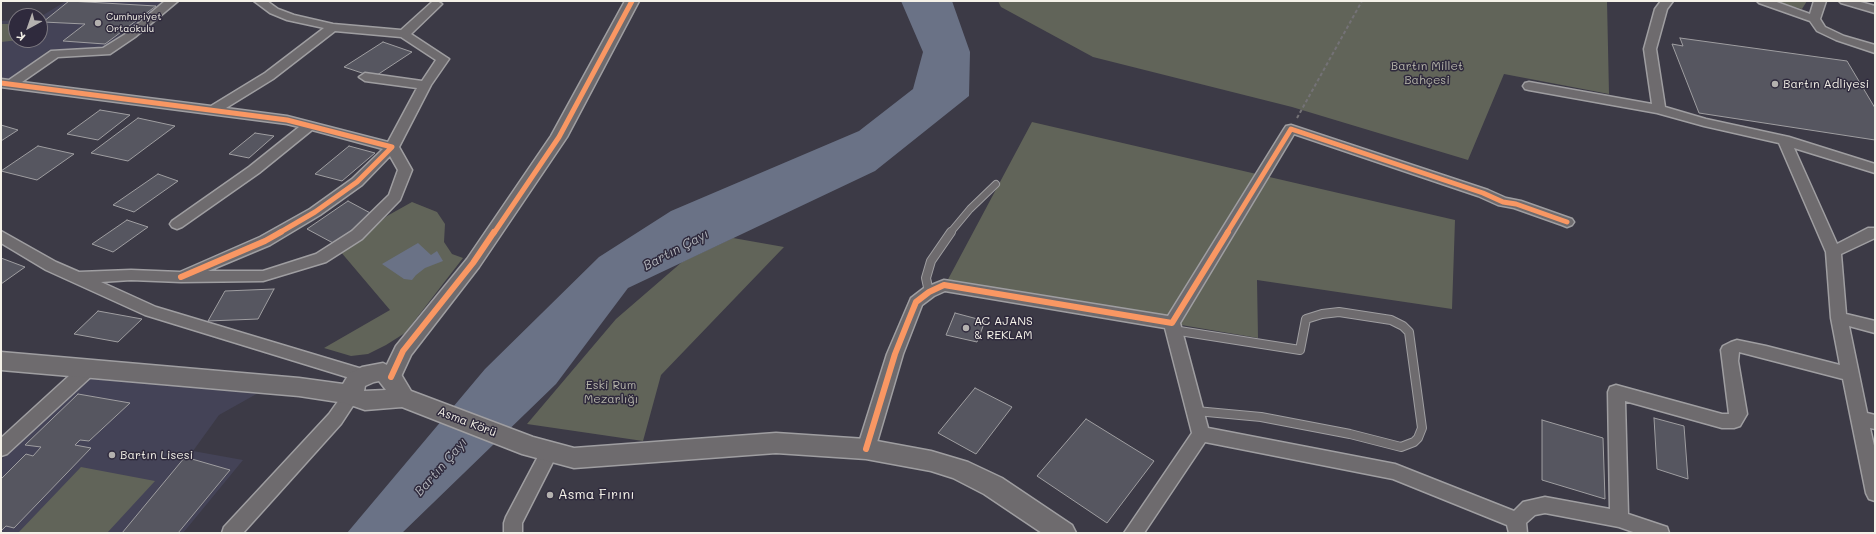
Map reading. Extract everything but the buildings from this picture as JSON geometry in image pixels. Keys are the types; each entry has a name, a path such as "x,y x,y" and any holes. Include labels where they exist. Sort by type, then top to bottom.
{"main road":[{"name":"Asma Körü","path":"1,361 299,387 374,387 540,449 574,458 776,442 866,449 931,461 959,469 993,486 1063,533"}],"street":[{"path":"6,84 55,54 106,51 131,35 172,1"},
{"path":"181,277 258,244 303,220 357,182 392,147 425,86 442,59 404,34 334,27 291,18 274,12 260,1"},
{"path":"232,533 335,419 374,387 473,263 559,137 632,1"},
{"path":"1659,109 1650,49 1661,9 1667,1"},
{"path":"1763,1 1814,19"},
{"path":"1820,1 1814,19 1817,26 1833,36 1875,49"},
{"path":"1845,1 1875,10"},
{"path":"404,34 436,4"},
{"path":"214,110 275,72 334,27"},
{"path":"365,77 425,86"},
{"path":"6,84 287,120 392,147 404,170 395,197 357,235 321,258 263,276 181,277 131,275 77,278"},
{"path":"1529,86 1659,109 1704,122 1784,140 1875,168"},
{"path":"176,224 254,170 309,126"},
{"path":"1133,533 1201,434 1173,326 1291,129 1483,193 1503,202 1516,204 1567,222"},
{"path":"1784,140 1833,252 1839,318 1850,374 1867,421 1875,493"},
{"path":"1833,252 1872,232 1875,233"},
{"path":"1,236 51,266 151,311 374,387"},
{"path":"866,449 895,354 916,302 929,292 944,285 1173,326"},
{"path":"1839,318 1875,327"},
{"path":"1619,518 1616,392 1722,421 1734,421 1738,414 1730,361 1730,350 1737,346 1850,374"},
{"path":"1,449 88,369"},
{"path":"1201,434 1395,472 1517,526 1530,508 1545,505 1573,508 1619,518 1660,533"},
{"path":"509,530 540,449"}],"lane":[{"path":"929,292 926,278 931,261 947,236 970,209 996,184"},
{"path":"1173,326 1300,350 1306,319 1322,314 1339,312 1391,320 1403,326 1409,332 1422,428 1418,438 1414,442 1402,447 1350,434 1261,417 1196,411"}],"path":[{"path":"1291,129 1362,1"}],"shaded area":[{"path":"66,1 166,1 103,48 49,50 11,79 1,78 1,21 8,21 8,48 48,48 48,12"},
{"name":"Bartın Lisesi","path":"89,375 260,392 219,415 193,451 243,460 183,533 1,533 1,460"}],"green space":[{"name":"Bartın Millet Bahçesi","path":"998,1 1607,1 1609,94 1504,74 1468,160 1292,107 1093,57 1001,7"},
{"path":"1772,1 1807,1 1802,9"},
{"path":"1,24 8,24 8,41 1,42"},
{"path":"1032,122 1455,220 1452,309 1257,280 1258,338 945,285"},
{"path":"412,202 437,212 445,224 444,242 452,254 463,258 405,333 368,354 351,356 324,348 390,310 340,251 358,240 387,216"},
{"name":"Eski Rum Mezarlığı","path":"733,238 784,247 661,375 643,441 527,424 616,319 682,262"},
{"path":"81,467 155,481 107,533 18,533"}],"water":[{"name":"Bartın Çayı","path":"901,1 952,1 970,52 969,96 875,171 628,288 556,384 402,533 347,533 485,369 599,257 671,211 859,131 913,89 923,52"},
{"path":"418,243 431,255 437,251 443,261 425,268 412,280 404,279 382,264"}],"cycle path":[{"path":"391,377 403,351 473,263 559,137 632,1"},
{"path":"1,83 287,120 392,147 357,182 315,212 265,241 181,277"},
{"path":"866,449 895,354 907,324 916,302 929,292 944,285 1172,323 1291,129 1483,193 1503,202 1516,204 1567,222"}],"place":[{"name":"Cumhuriyet Ortaokulu","path":"98,23"},
{"name":"Bartın Adliyesi","path":"1775,84"},
{"name":"AC AJANS & REKLAM","path":"966,328"},
{"name":"Bartın Lisesi","path":"112,455"},
{"name":"Asma Fırını","path":"550,495"}]}
